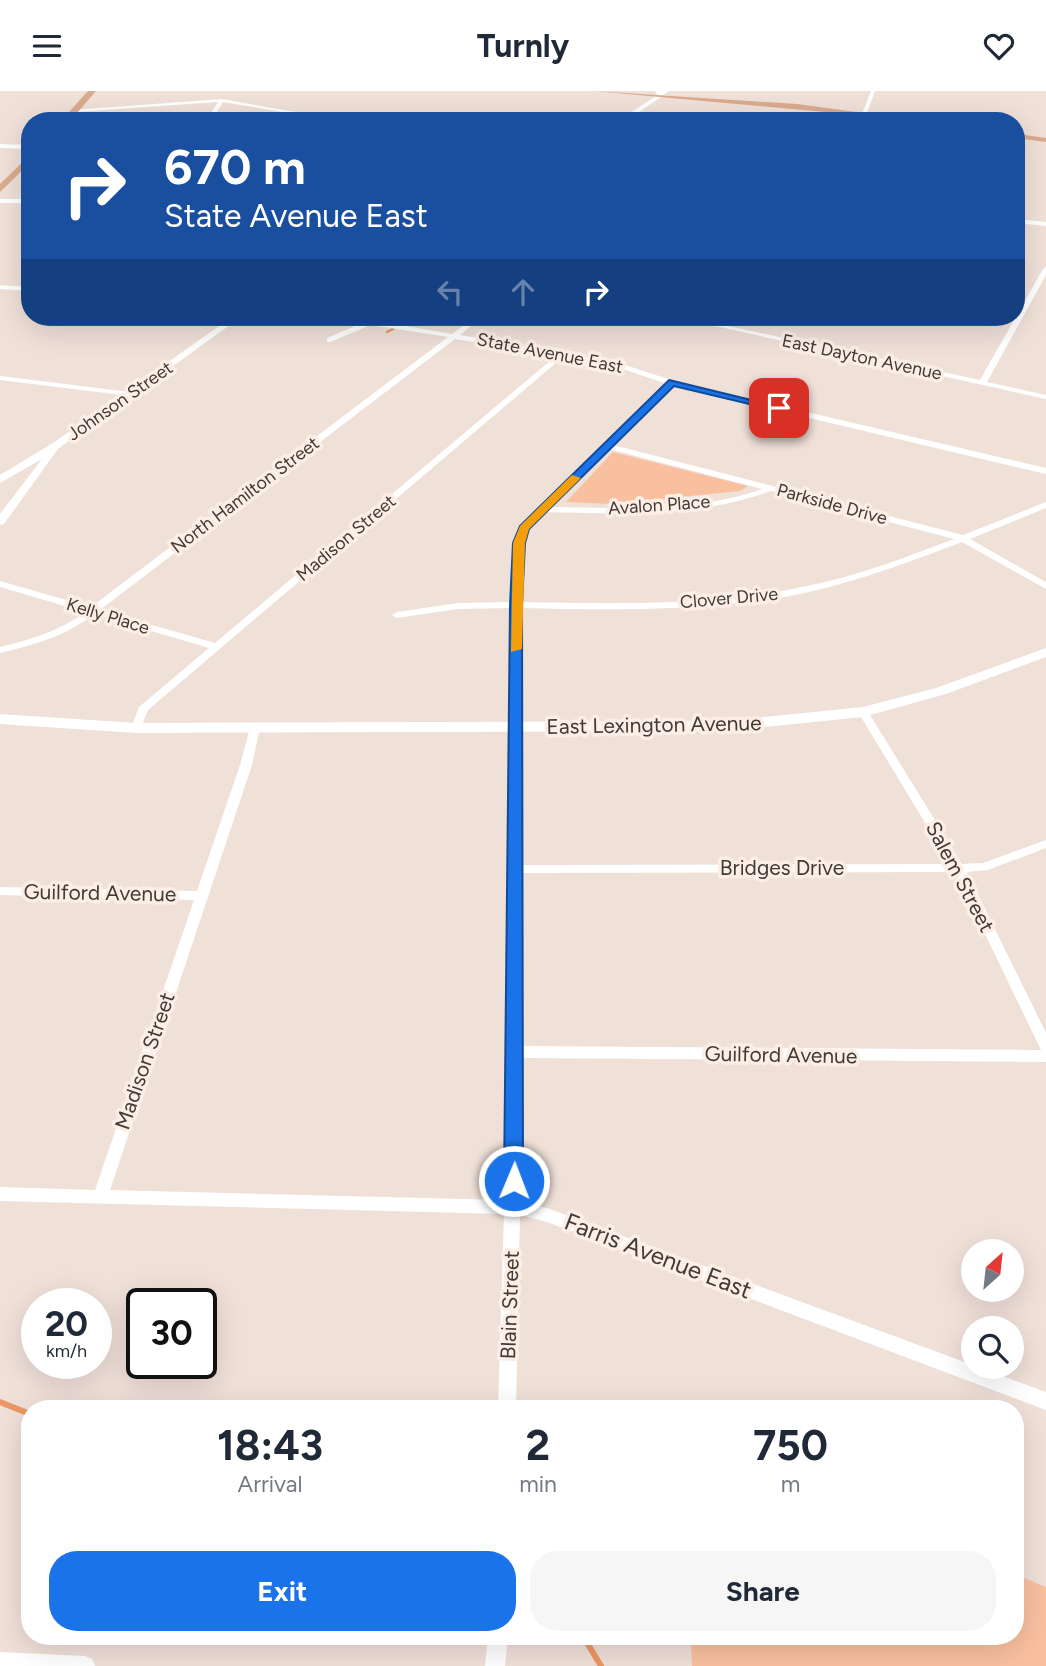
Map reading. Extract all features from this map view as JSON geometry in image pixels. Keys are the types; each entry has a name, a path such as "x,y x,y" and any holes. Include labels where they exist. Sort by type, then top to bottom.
{"main road":[{"path":"598,91 661,93 854,112"},
{"path":"75,110 91,92"},
{"path":"1025,137 1046,140"},
{"path":"0,188 21,167"},
{"name":"East Lexington Avenue","path":"0,719 136,727 726,726 863,712 941,691 1046,652"}],"street":[{"path":"50,91 91,92"},
{"path":"864,112 873,91"},
{"path":"634,112 661,93"},
{"path":"75,110 222,100 292,112"},
{"path":"214,112 222,100"},
{"path":"0,146 21,146"},
{"path":"0,201 21,201"},
{"path":"1025,222 1046,224"},
{"path":"1025,312 1044,280 1046,269"},
{"path":"0,287 21,288"},
{"name":"Johnson Street","path":"5,477 57,446 224,326"},
{"path":"330,340 364,326"},
{"name":"State Avenue East","path":"390,326 616,364 672,383 1046,471"},
{"name":"North Hamilton Street","path":"0,650 38,641 68,627 92,611 467,326"},
{"name":"East Dayton Avenue","path":"717,326 1046,397"},
{"path":"982,384 1017,326"},
{"name":"Madison Street","path":"136,727 143,709 563,354"},
{"path":"0,377 130,394"},
{"name":"Blain Street","path":"508,1400 516,1052 514,869 519,543 524,528 672,383"},
{"path":"0,522 57,446"},
{"name":"Parkside Drive","path":"608,446 962,538 1046,586"},
{"path":"5,477 22,478 22,491"},
{"name":"Avalon Place","path":"543,509 675,506 757,496 772,488"},
{"name":"Clover Drive","path":"397,615 430,606 729,601 784,594 873,571 1046,505"},
{"name":"Kelly Place","path":"0,584 217,647"},
{"name":"Salem Street","path":"863,712 959,868 1046,1047"},
{"name":"Madison Street","path":"100,1196 246,765 255,728"},
{"name":"Bridges Drive","path":"514,869 984,867 1046,844"},
{"name":"Guilford Avenue","path":"0,891 200,896"},
{"name":"Guilford Avenue","path":"516,1052 1046,1056"},
{"name":"Farris Avenue East","path":"0,1193 513,1207 547,1215 1046,1401"},
{"path":"495,1666 497,1645"},
{"path":"0,1662 85,1666"}],"shaded area":[{"path":"613,452 748,486 740,491 610,504 566,502"},
{"path":"1024,1578 1046,1587 1046,1666 692,1666 691,1645 1024,1645"}],"waterway":[{"path":"387,332 393,329"},
{"path":"0,1402 21,1410"},
{"path":"588,1645 601,1666"}],"slow traffic":[{"path":"516,649 519,543 524,528 576,478"}],"route":[{"path":"514,1181 516,605 519,543 524,528 672,383 779,408"}]}
